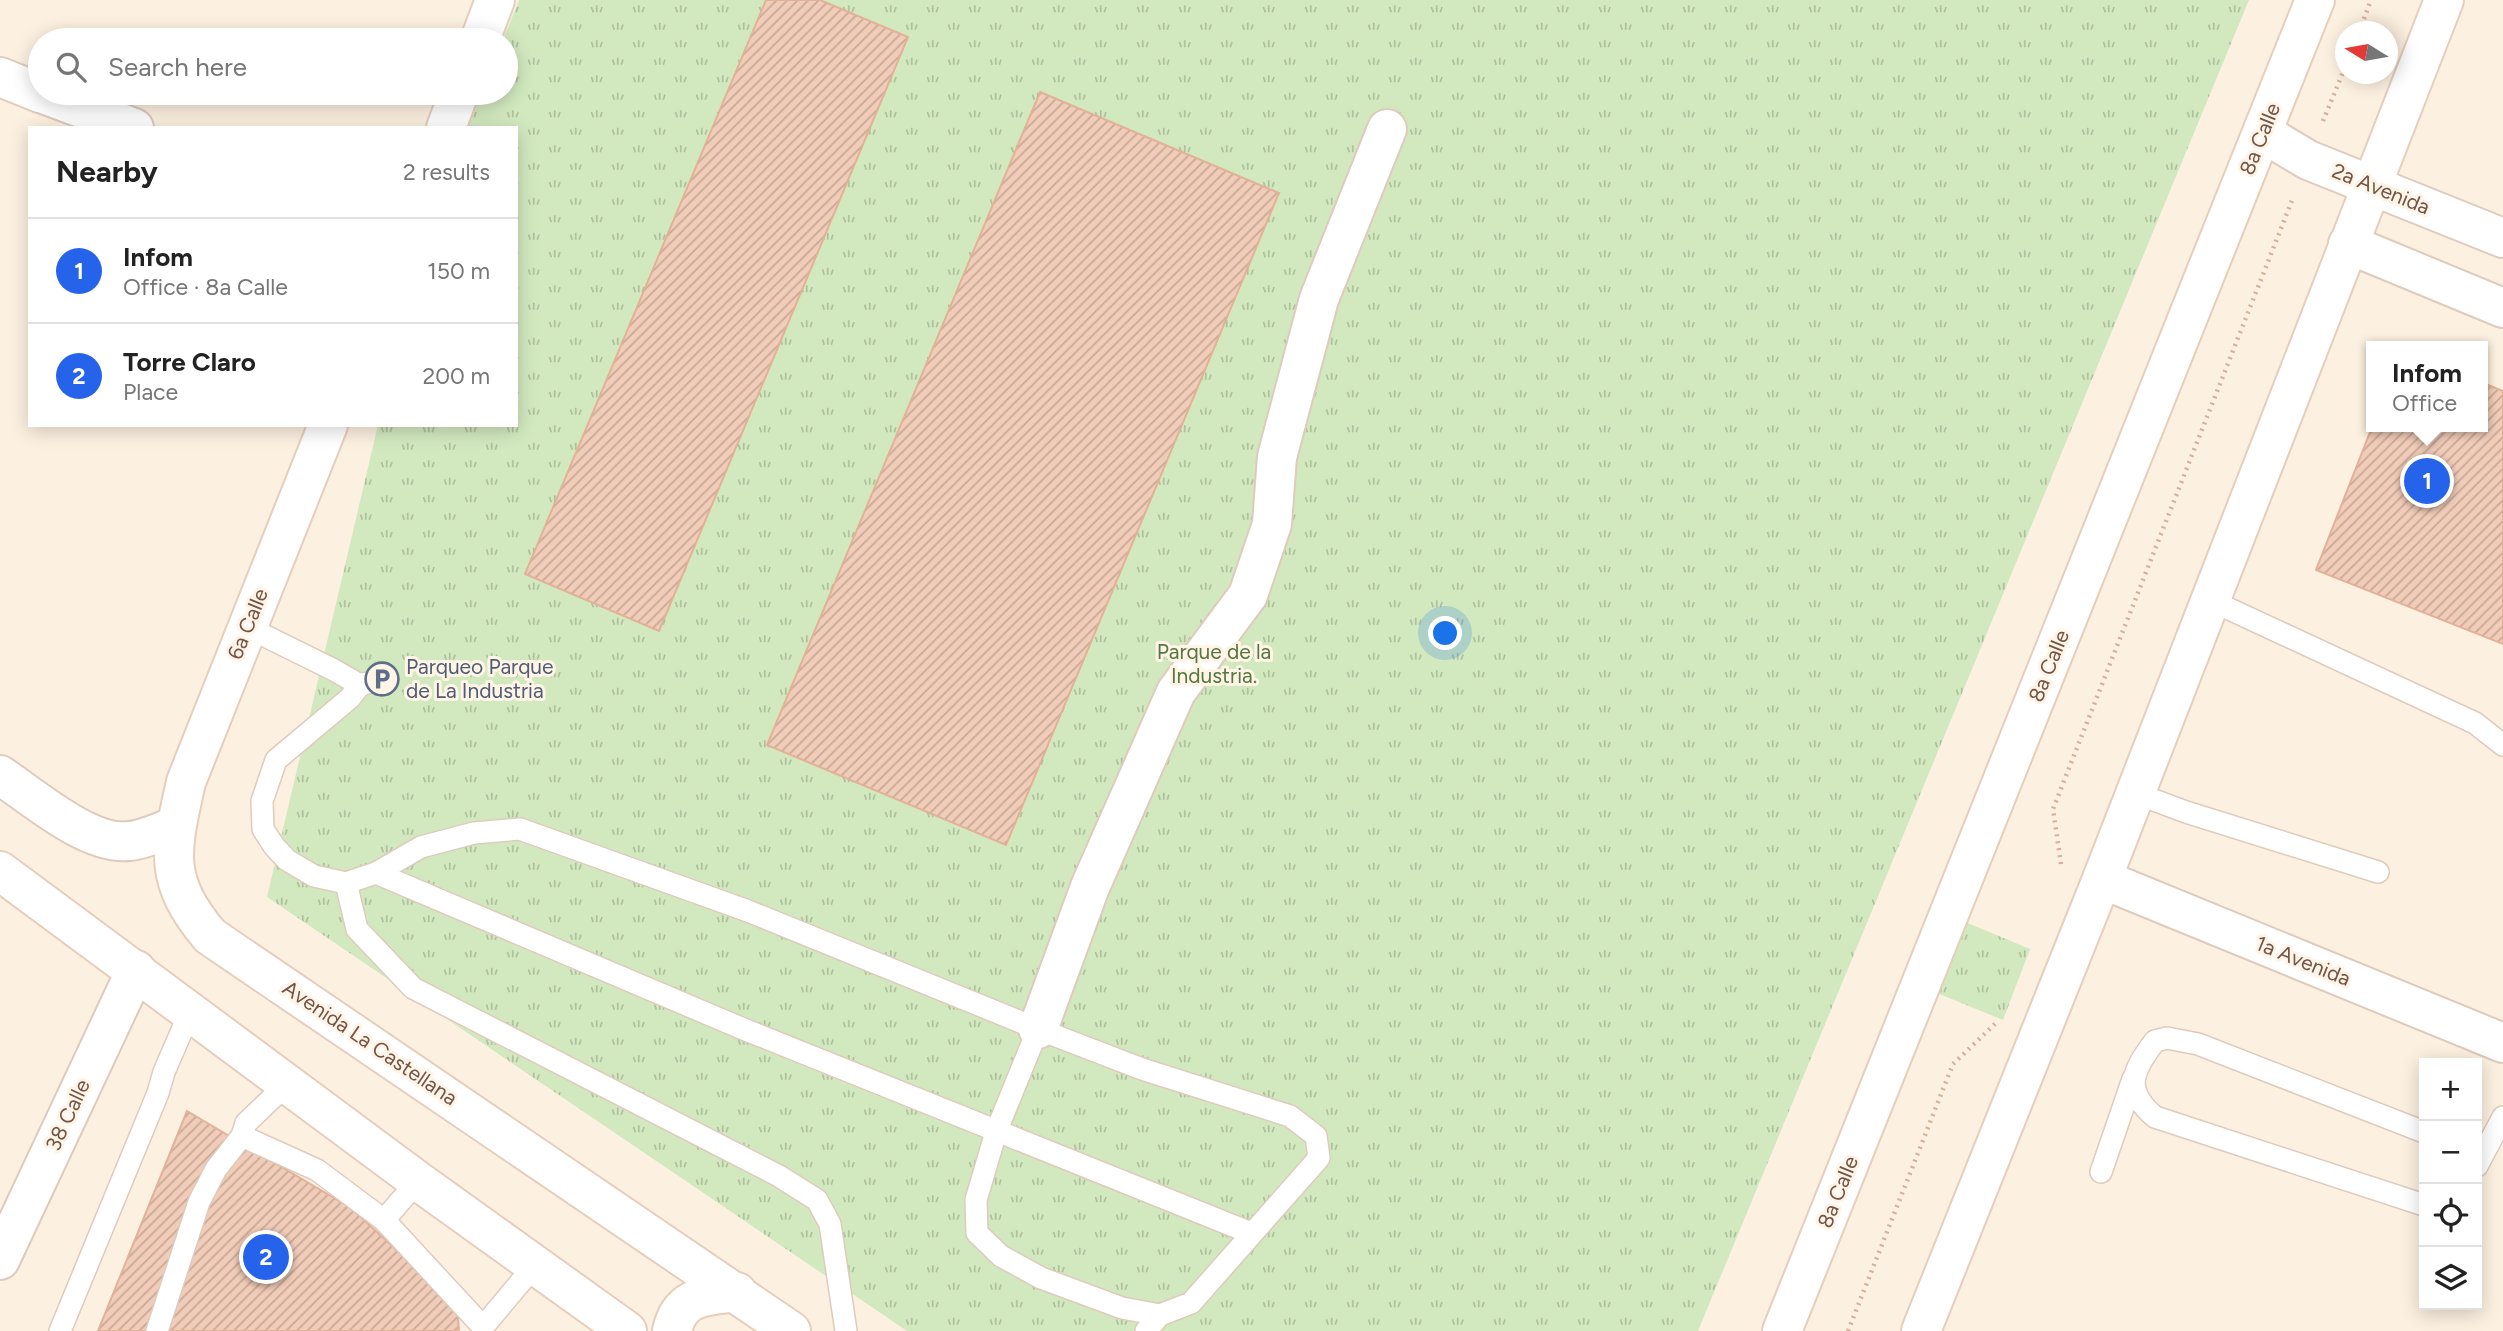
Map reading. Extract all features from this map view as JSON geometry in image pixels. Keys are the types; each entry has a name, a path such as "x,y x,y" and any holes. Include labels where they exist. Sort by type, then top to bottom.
{"street":[{"path":"484,28 495,0"},
{"name":"8a Calle","path":"1782,1331 2315,0"},
{"path":"1921,1331 2102,879 2444,0"},
{"path":"0,78 28,88"},
{"path":"72,105 129,126"},
{"path":"447,126 455,105"},
{"path":"1038,1030 1090,887 1176,692 1248,595 1272,524 1277,457 1319,299 1387,129"},
{"name":"2a Avenida","path":"2263,133 2308,160 2503,238"},
{"path":"2348,244 2503,307"},
{"name":"6a Calle","path":"176,826 186,782 327,427"},
{"path":"0,775 87,833 109,840 130,842 176,826"},
{"name":"Avenida La Castellana","path":"176,826 173,866 177,881 197,920 210,936 791,1331"},
{"path":"0,871 418,1181 536,1265 584,1315 627,1331"},
{"name":"1a Avenida","path":"2102,879 2503,1043"},
{"name":"38 Calle","path":"0,1260 136,970"},
{"path":"672,1331 675,1318 686,1303 704,1296 737,1292"}],"lane":[{"path":"2210,600 2475,723 2503,745"},
{"path":"247,627 360,685"},
{"path":"382,678 360,685 350,698 276,760 262,801 263,829 280,853 314,876 346,883 376,873 421,847 474,834 520,829 748,911 1038,1030 1142,1069 1290,1116 1316,1136 1319,1158 1191,1303 1153,1323 1122,1308 1041,1278 1001,1256 977,1233 976,1200 996,1132 1038,1030"},
{"path":"2135,793 2186,812 2378,872"},
{"path":"376,873 741,1028 1251,1233"},
{"path":"346,883 357,929 413,988 779,1176 817,1200 830,1224 846,1331"},
{"path":"60,1331 190,1012"},
{"path":"2101,1172 2133,1079 2155,1041 2167,1038 2197,1044 2419,1130"},
{"path":"2133,1079 2139,1100 2155,1117 2419,1203"},
{"path":"157,1331 198,1202 216,1169 242,1136 246,1123 288,1083"},
{"path":"2482,1153 2503,1117"},
{"path":"242,1136 317,1170 384,1220 483,1329 536,1265"},
{"path":"384,1220 418,1181"}],"path":[{"path":"2362,21 2371,0"},
{"path":"2061,866 2053,809 2338,84"},
{"path":"1848,1331 1953,1064 2001,1018"}],"green space":[{"name":"Parque de la Industria.","path":"519,0 2249,0 1698,1331 907,1331 267,897 378,427 518,427 518,126 469,126 477,105 518,105 518,28 508,28"},
{"path":"1965,922 2030,949 2003,1020 1937,993"}],"building":[{"path":"766,0 820,0 908,37 659,631 525,574"},
{"path":"1040,92 1279,193 1006,845 767,745"},
{"path":"2488,385 2503,391 2503,644 2316,570 2370,432 2488,432"},
{"path":"187,1111 351,1208 457,1306 459,1331 98,1331"}],"place":[{"name":"Infom","path":"2427,481"},
{"name":"Parqueo Parque de La Industria","path":"382,679"},
{"name":"Torre Claro","path":"266,1257"}]}
